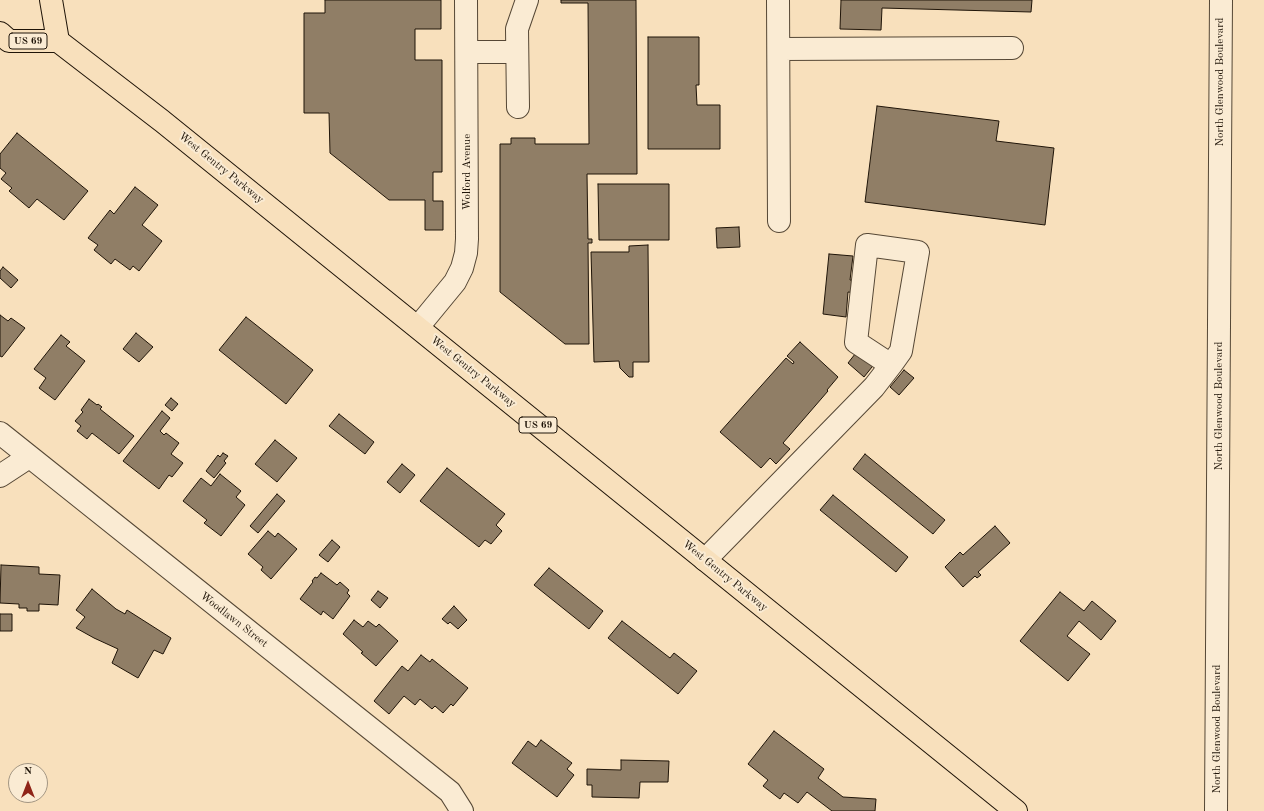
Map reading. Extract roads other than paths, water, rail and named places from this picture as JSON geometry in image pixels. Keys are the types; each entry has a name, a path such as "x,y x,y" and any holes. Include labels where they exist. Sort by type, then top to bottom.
{"main road":[{"name":"US 69","path":"0,33 9,41 58,42 51,0"},
{"name":"West Gentry Parkway","path":"58,42 162,121 1016,811"}],"street":[{"name":"Wolford Avenue","path":"418,327 455,282 462,268 466,253 468,239 466,0"},
{"path":"518,107 517,29 527,0"},
{"path":"778,0 779,221"},
{"name":"North Glenwood Boulevard","path":"1216,811 1221,0"},
{"path":"778,49 1012,48"},
{"path":"467,52 518,52"},
{"path":"705,560 874,387 891,365 901,351 918,252 867,244 856,342 891,365"},
{"name":"Woodlawn Street","path":"0,433 450,792 462,811"},
{"path":"0,476 29,457"}]}
